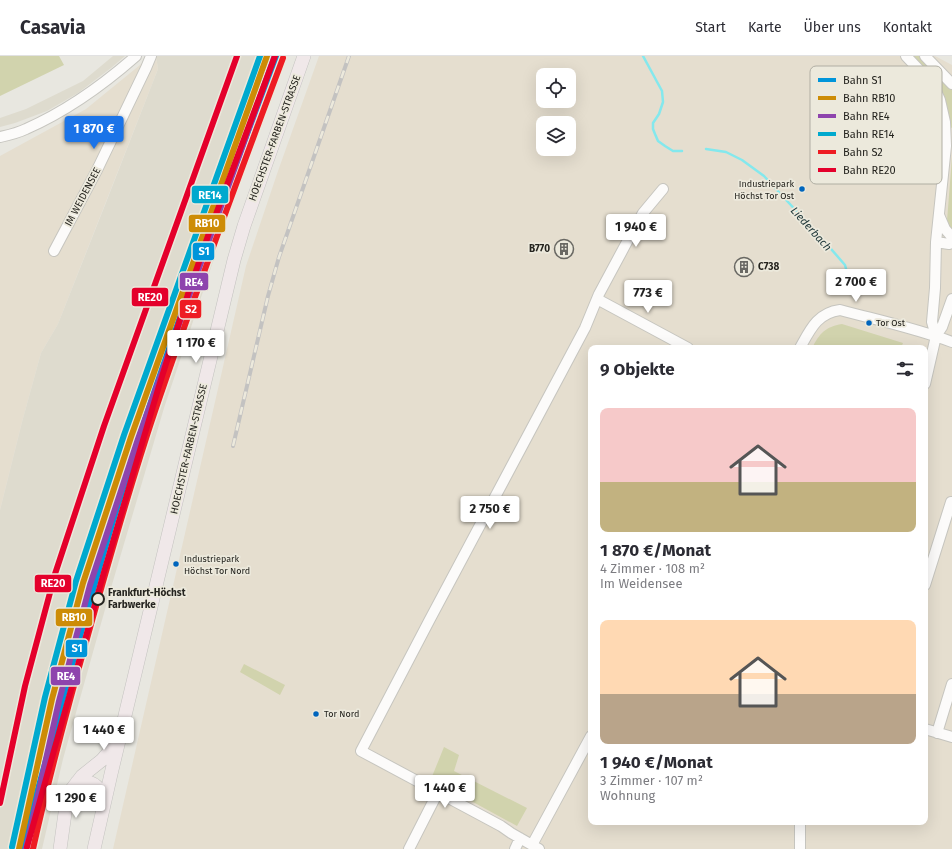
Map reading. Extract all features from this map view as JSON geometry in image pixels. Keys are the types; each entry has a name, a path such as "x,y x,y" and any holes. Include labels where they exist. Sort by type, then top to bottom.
{"main road":[{"name":"HOECHSTER-FARBEN-STRASSE","path":"94,849 234,260 244,226 304,56"},
{"path":"60,849 66,806 72,789 76,782 108,754 119,741"},
{"path":"76,782 82,781 96,786 101,792 104,806"}],"street":[{"path":"0,137 25,130 73,105 93,91 136,56"},
{"name":"IM WEIDENSEE","path":"54,251 97,170 151,56"},
{"path":"906,56 915,66"},
{"path":"927,57 935,66"},
{"path":"942,73 952,84"},
{"path":"942,107 946,146 942,180"},
{"path":"936,336 932,322 935,288 936,242 942,184"},
{"path":"588,742 536,847 501,826 361,751 585,328 597,300 628,240 643,213 663,189"},
{"path":"938,214 945,229 952,236"},
{"path":"936,242 948,244 952,243"},
{"path":"928,371 936,336 942,327 952,299"},
{"path":"597,300 682,345"},
{"path":"802,345 811,329 820,318 827,313 840,310 936,336 952,342"},
{"path":"928,575 952,502"},
{"path":"937,732 952,684"},
{"path":"928,730 952,737"},
{"path":"409,849 438,792"},
{"path":"800,825 800,849"},
{"path":"515,849 520,838"}],"shaded area":[{"path":"113,56 125,56 78,93 47,111 0,127 0,118 26,109 83,81"},
{"path":"151,56 156,56 158,69 58,324 41,353 0,510 0,156 86,109"},
{"path":"156,56 287,56 244,169 164,408 63,759 42,849 0,849 0,510 41,353 58,324 158,69"},
{"path":"319,56 935,56 952,65 952,849 113,849 246,266"}],"green space":[{"path":"0,56 59,56 64,65 0,96"},
{"path":"912,56 919,56 929,66 922,66"},
{"path":"942,80 952,90 952,128 950,127 946,103 942,96"},
{"path":"952,157 952,230 947,224 947,221"},
{"path":"842,324 903,343 902,345 814,345 818,338 831,327"},
{"path":"244,664 285,685 280,695 240,672"},
{"path":"444,747 459,755 454,771 527,808 517,826 431,779"}],"waterway":[{"name":"Liederbach","path":"643,56 662,91 663,102 659,114 653,123 655,134 658,141 665,146 673,151 682,151"},
{"name":"Liederbach","path":"706,149 726,152 742,160 764,176 845,265 849,280"}],"railway":[{"path":"233,446 268,296 279,257 349,56"}],"rail line":[{"name":"RE20","path":"0,803 25,686 55,574 104,426 237,56"},
{"name":"RE14","path":"12,847 45,697 76,581 124,435 260,56"},
{"name":"RB10","path":"19,849 52,699 83,583 131,437 267,56"},
{"name":"RE20","path":"27,847 104,572 159,386 209,233 275,56"},
{"name":"S1","path":"21,849 87,610 130,466 182,311 276,56"},
{"name":"RE4","path":"26,849 59,701 90,585 138,439 274,58"},
{"name":"S2","path":"33,849 73,688 137,467 186,323 283,58"}],"place":[{"name":"Industriepark Höchst Tor Ost","path":"802,189"},
{"name":"B770","path":"564,249"},
{"name":"C738","path":"744,267"},
{"name":"Tor Ost","path":"869,323"},
{"name":"Industriepark Höchst Tor Nord","path":"176,564"},
{"name":"Frankfurt-Höchst Farbwerke","path":"98,599"},
{"name":"Tor Nord","path":"316,714"}]}
